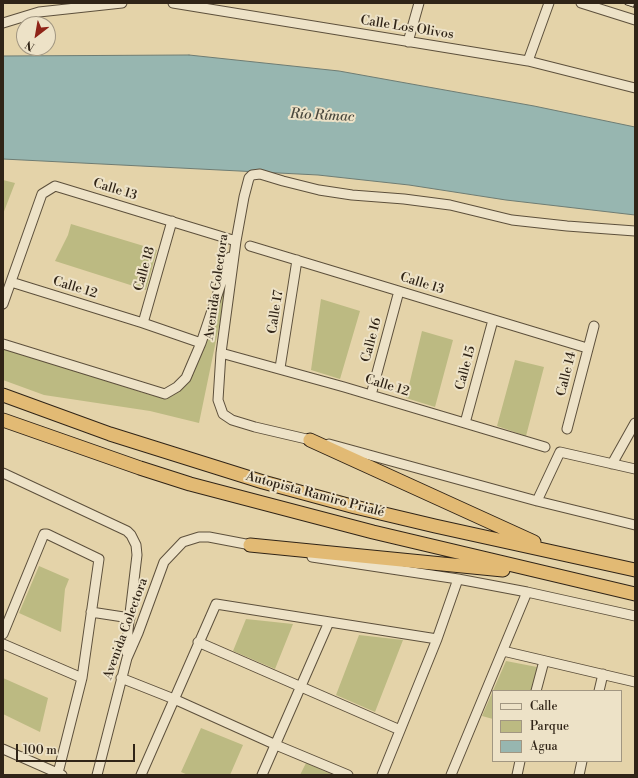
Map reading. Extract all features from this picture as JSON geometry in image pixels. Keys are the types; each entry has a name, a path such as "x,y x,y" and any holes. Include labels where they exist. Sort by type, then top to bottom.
{"highway":[{"name":"Autopista Ramiro Prialé","path":"3,395 110,434 263,482 435,526 635,570"},
{"name":"Autopista Ramiro Prialé","path":"3,420 190,484 373,532 635,594"},
{"path":"310,440 560,553"},
{"path":"250,545 552,574"}],"street":[{"path":"3,23 39,12 122,3"},
{"name":"Calle Los Olivos","path":"173,3 211,6 408,42 528,61 635,88"},
{"path":"408,42 419,3"},
{"path":"528,61 549,3"},
{"path":"581,3 635,20"},
{"name":"Avenida Colectora","path":"310,440 232,420 223,414 218,400 221,353 236,241 244,197 250,178 255,174 260,174 319,190 352,195 404,199 450,205 512,220 635,231"},
{"name":"Calle 13","path":"11,282 42,194 55,186 236,241"},
{"name":"Calle 18","path":"143,323 172,221"},
{"path":"3,344 165,394 177,387 186,378 201,343 236,241"},
{"name":"Calle 13","path":"250,246 587,348"},
{"name":"Calle 17","path":"280,368 297,260"},
{"path":"3,304 11,282"},
{"name":"Calle 12","path":"11,282 143,323 201,343"},
{"name":"Calle 16","path":"371,395 399,291"},
{"name":"Calle 15","path":"465,423 493,320"},
{"name":"Calle 14","path":"567,429 594,326"},
{"name":"Calle 12","path":"221,353 280,368 545,447"},
{"path":"612,464 635,423"},
{"path":"310,440 351,449 537,501 635,525"},
{"path":"537,501 560,452 635,469"},
{"path":"3,473 127,531 131,535 136,545 137,555 127,658"},
{"path":"3,634 42,537 46,534 99,559 82,678 60,774 3,749"},
{"name":"Avenida Colectora","path":"97,775 127,658 138,633 164,562 183,542 199,537 209,537 250,545"},
{"path":"250,545 304,556 458,579 527,592 635,616"},
{"path":"382,775 437,640 458,579"},
{"path":"450,775 527,592"},
{"path":"141,775 198,642 216,604 437,640"},
{"path":"91,612 130,618"},
{"path":"262,775 329,622"},
{"path":"198,642 400,730"},
{"path":"3,644 82,678"},
{"path":"503,651 635,682"},
{"path":"536,690 544,660"},
{"path":"599,690 603,674"},
{"path":"121,678 174,699 276,745 348,775"},
{"path":"517,775 520,762"},
{"path":"579,775 582,762"}],"green space":[{"path":"3,180 15,183 3,214"},
{"path":"71,224 157,250 146,290 55,261 68,235"},
{"path":"230,273 199,423 150,411 44,395 3,380 3,348 150,395 166,397 178,390"},
{"path":"321,299 360,311 340,379 311,370"},
{"path":"422,331 453,340 435,407 406,398"},
{"path":"515,360 544,367 526,436 497,426"},
{"path":"39,566 69,579 65,589 61,632 19,613"},
{"path":"246,619 293,624 275,669 233,651"},
{"path":"359,635 403,640 375,712 336,695"},
{"path":"506,661 537,667 531,690 493,690"},
{"path":"3,678 48,698 40,732 3,714"},
{"path":"492,693 492,719 482,716"},
{"path":"201,728 243,745 230,775 188,775 181,772"},
{"path":"306,763 333,775 300,775"}],"water":[{"name":"Río Rímac","path":"189,55 339,71 534,106 635,127 635,215 506,200 409,185 318,175 3,159 3,56"}],"railway":[{"path":"626,3 635,6"}]}
